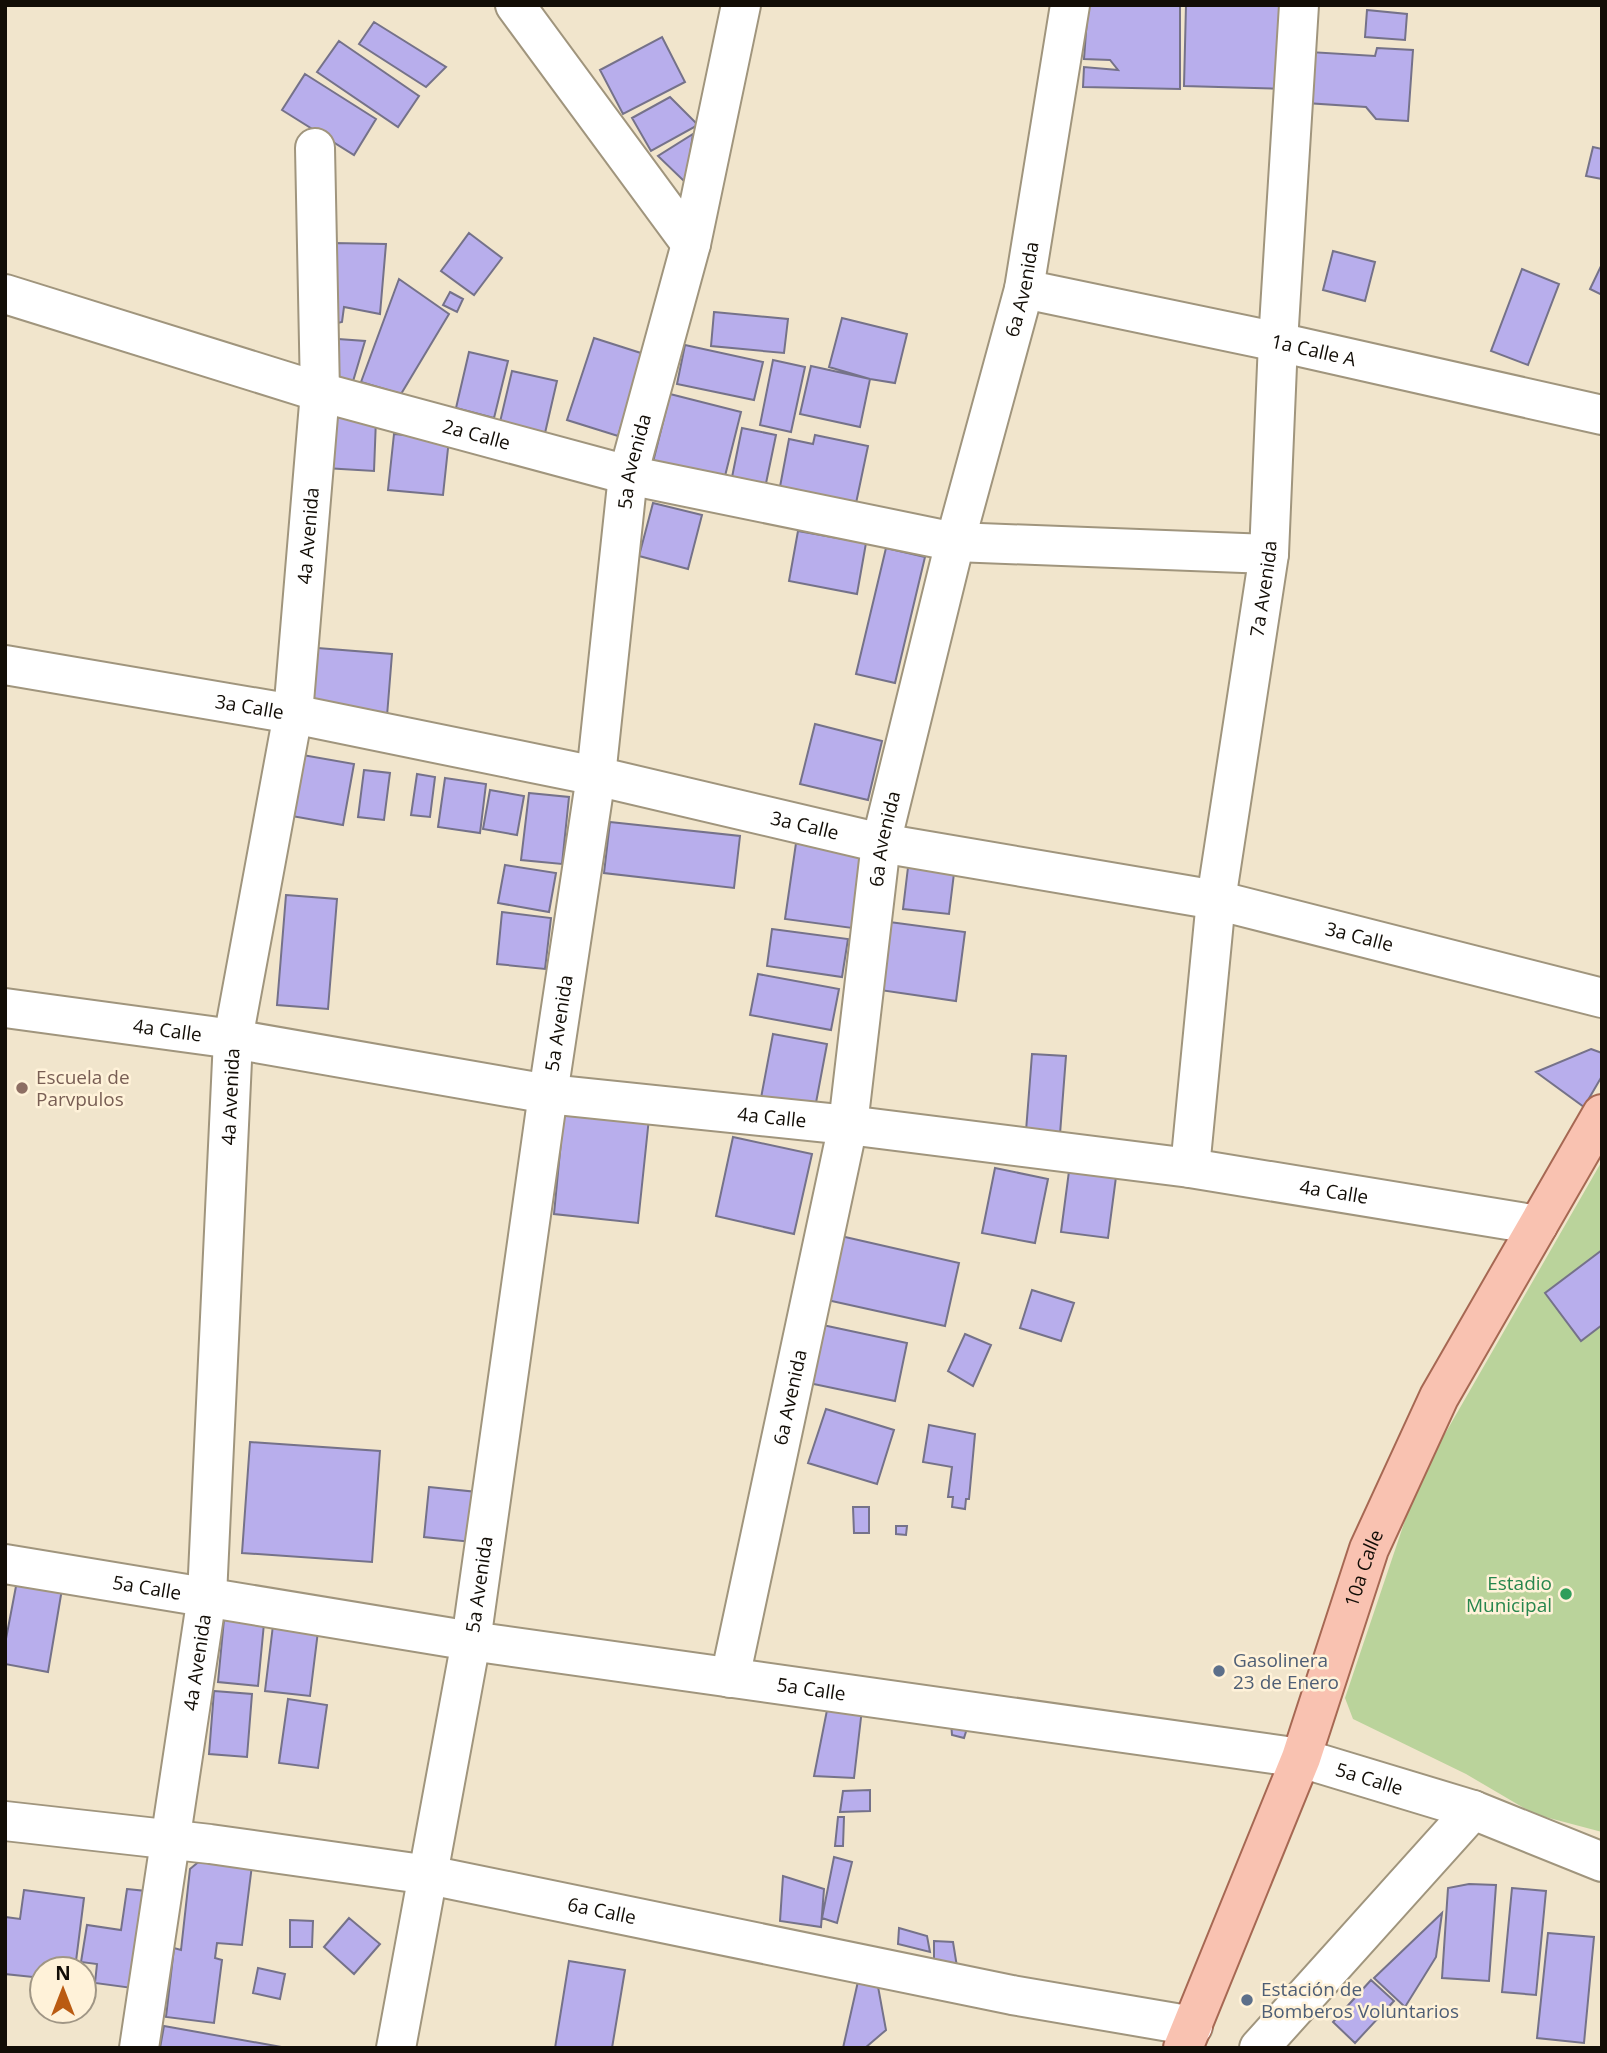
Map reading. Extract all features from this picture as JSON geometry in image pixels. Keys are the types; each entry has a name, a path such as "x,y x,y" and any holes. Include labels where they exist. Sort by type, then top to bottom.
{"main road":[{"name":"10a Calle","path":"1188,2037 1301,1758 1369,1549 1439,1397 1602,1114"}],"street":[{"path":"515,5 691,244"},
{"name":"5a Avenida","path":"396,2048 471,1641 596,776 628,475 691,244 741,5"},
{"name":"6a Avenida","path":"730,1678 848,1125 881,843 955,542 1024,289 1070,5"},
{"name":"7a Avenida","path":"1190,1168 1216,900 1269,554 1278,342 1299,5"},
{"name":"4a Avenida","path":"139,2048 207,1596 233,1040 293,715 320,392 314,148"},
{"name":"1a Calle A","path":"1024,289 1597,404"},
{"name":"2a Calle","path":"5,294 320,392 628,475 955,542 1269,554"},
{"name":"3a Calle","path":"5,665 293,715 596,776 881,843 1216,900 1602,998"},
{"name":"4a Calle","path":"5,1008 233,1040 548,1094 848,1125 1190,1168 1538,1226"},
{"name":"5a Calle","path":"5,1564 471,1641 1301,1758 1474,1810 1602,1862"},
{"path":"1259,2048 1474,1810"},
{"name":"6a Calle","path":"5,1821 210,1844 429,1875 998,1992 1188,2037"}],"green space":[{"path":"1602,1161 1602,1832 1534,1814 1466,1774 1353,1719 1345,1698 1419,1479"}],"building":[{"path":"1088,5 1180,5 1180,89 1083,87 1084,67 1118,70 1110,60 1084,59"},
{"path":"1186,5 1289,5 1287,89 1184,86"},
{"path":"1367,10 1407,14 1405,40 1365,37"},
{"path":"374,22 446,67 426,87 359,44"},
{"path":"662,37 685,82 623,114 600,70"},
{"path":"339,41 419,96 398,127 317,72"},
{"path":"1377,48 1413,50 1408,121 1376,119 1366,107 1306,103 1310,52 1375,56"},
{"path":"305,74 376,119 354,155 282,110"},
{"path":"670,97 698,125 651,151 632,118"},
{"path":"693,134 686,183 658,156"},
{"path":"1593,147 1602,149 1602,179 1586,176"},
{"path":"469,233 502,258 474,295 441,271"},
{"path":"333,243 386,244 380,314 344,307 342,322 325,326"},
{"path":"1333,251 1375,262 1365,301 1323,290"},
{"path":"1602,264 1602,295 1590,289"},
{"path":"1522,269 1559,284 1528,365 1491,351"},
{"path":"399,279 449,314 401,394 361,382"},
{"path":"450,292 463,299 457,312 443,305"},
{"path":"714,312 788,319 784,353 711,346"},
{"path":"842,318 907,334 895,383 829,367"},
{"path":"324,338 365,341 351,388 320,382"},
{"path":"594,338 644,354 618,436 567,420"},
{"path":"685,345 763,362 754,400 677,384"},
{"path":"469,352 508,361 494,418 456,408"},
{"path":"773,360 805,367 791,432 760,425"},
{"path":"811,366 870,379 860,427 800,414"},
{"path":"512,371 557,381 545,433 500,422"},
{"path":"670,394 741,412 724,480 653,462"},
{"path":"327,417 376,419 374,471 325,468"},
{"path":"742,428 776,435 764,493 730,487"},
{"path":"394,434 449,439 443,495 388,490"},
{"path":"815,435 868,446 855,508 779,492 789,439 813,444"},
{"path":"653,503 702,515 688,569 639,556"},
{"path":"798,531 866,543 857,594 789,581"},
{"path":"886,548 925,557 895,683 856,674"},
{"path":"305,647 392,654 387,716 300,709"},
{"path":"815,724 882,741 868,800 800,784"},
{"path":"297,754 354,764 343,825 286,815"},
{"path":"364,770 390,773 384,820 358,817"},
{"path":"417,774 435,777 430,817 411,815"},
{"path":"445,778 486,784 480,833 438,827"},
{"path":"490,790 524,796 517,835 483,829"},
{"path":"529,793 569,797 562,864 521,860"},
{"path":"610,822 740,836 734,888 604,873"},
{"path":"796,843 863,852 852,928 785,919"},
{"path":"909,859 955,865 949,914 903,909"},
{"path":"505,865 556,873 549,912 498,903"},
{"path":"286,895 337,899 328,1009 277,1005"},
{"path":"502,912 551,918 545,969 497,964"},
{"path":"882,921 965,932 956,1001 873,989"},
{"path":"772,929 848,939 842,977 767,966"},
{"path":"758,974 839,989 831,1030 750,1015"},
{"path":"773,1034 827,1044 815,1108 761,1098"},
{"path":"1591,1049 1602,1053 1602,1076 1584,1107 1536,1072"},
{"path":"1032,1054 1066,1056 1060,1134 1026,1131"},
{"path":"564,1110 649,1118 638,1223 554,1214"},
{"path":"733,1137 812,1154 794,1234 716,1216"},
{"path":"995,1168 1048,1179 1035,1243 982,1233"},
{"path":"1069,1171 1116,1177 1108,1238 1061,1232"},
{"path":"832,1234 959,1263 945,1326 818,1298"},
{"path":"1602,1250 1602,1325 1581,1341 1545,1293"},
{"path":"1032,1290 1074,1303 1061,1341 1020,1328"},
{"path":"818,1324 907,1343 895,1401 804,1382"},
{"path":"965,1334 991,1345 973,1386 948,1371"},
{"path":"826,1409 894,1430 877,1484 808,1463"},
{"path":"929,1425 975,1434 969,1499 966,1499 965,1509 952,1507 953,1497 948,1497 952,1467 923,1462"},
{"path":"250,1442 380,1451 372,1562 242,1553"},
{"path":"429,1487 477,1492 472,1542 424,1537"},
{"path":"853,1507 869,1507 869,1533 854,1533"},
{"path":"896,1526 907,1526 906,1535 896,1534"},
{"path":"17,1581 62,1589 48,1672 5,1664 5,1644"},
{"path":"225,1609 265,1613 258,1686 218,1682"},
{"path":"274,1617 319,1623 310,1696 265,1691"},
{"path":"214,1691 252,1694 247,1757 209,1754"},
{"path":"288,1699 327,1705 318,1768 279,1763"},
{"path":"828,1705 862,1709 854,1778 814,1776"},
{"path":"951,1722 969,1722 964,1738 952,1735"},
{"path":"870,1790 870,1811 840,1812 843,1791"},
{"path":"838,1817 844,1817 843,1846 835,1846"},
{"path":"834,1857 852,1862 837,1923 822,1918"},
{"path":"202,1859 252,1865 242,1945 217,1943 215,1958 222,1960 214,2023 166,2017 174,1948 181,1950 190,1869"},
{"path":"783,1876 824,1889 821,1927 780,1921"},
{"path":"1469,1884 1496,1885 1489,1981 1442,1978 1448,1888"},
{"path":"1512,1888 1546,1891 1536,1995 1502,1992"},
{"path":"127,1889 146,1891 132,1988 98,1983 98,1955 82,1955 87,1925 121,1930"},
{"path":"24,1890 84,1898 77,1955 28,1955 28,1976 5,1974 5,1917 20,1919"},
{"path":"1442,1913 1436,1957 1405,2007 1374,1978"},
{"path":"349,1918 380,1944 354,1974 324,1947"},
{"path":"290,1920 313,1921 312,1947 290,1947"},
{"path":"899,1928 927,1936 930,1952 898,1944"},
{"path":"1548,1933 1594,1937 1584,2043 1537,2038"},
{"path":"934,1941 953,1942 958,1973 934,1973"},
{"path":"569,1961 625,1970 612,2048 555,2048"},
{"path":"258,1968 285,1974 280,1999 253,1993"},
{"path":"859,1977 877,1981 886,2030 865,2048 843,2048"},
{"path":"1371,1980 1394,2001 1355,2043 1333,2022"},
{"path":"164,2026 287,2048 160,2048"}],"place":[{"name":"Escuela de Parvpulos","path":"22,1088"},
{"name":"Estadio Municipal","path":"1566,1594"},
{"name":"Gasolinera 23 de Enero","path":"1219,1671"},
{"name":"Estación de Bomberos Voluntarios","path":"1247,2000"}]}
